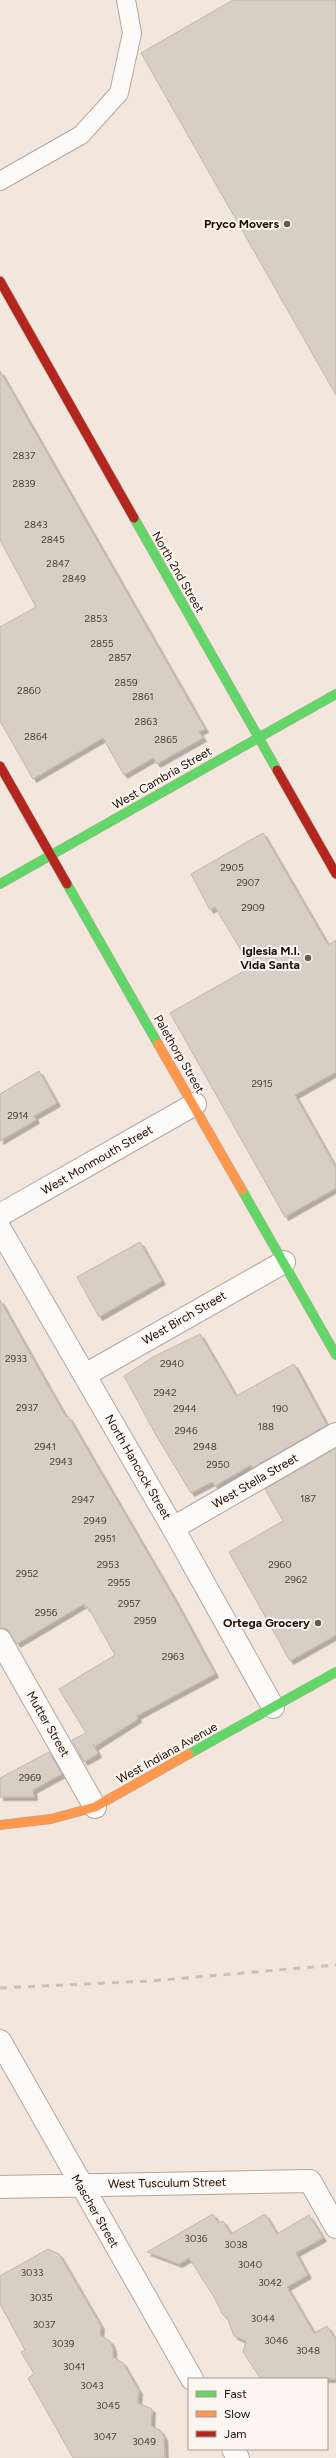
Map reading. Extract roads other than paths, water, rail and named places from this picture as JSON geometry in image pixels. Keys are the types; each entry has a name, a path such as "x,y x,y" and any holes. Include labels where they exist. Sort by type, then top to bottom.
{"street":[{"name":"North 2nd Street","path":"0,281 336,874"},
{"name":"West Cambria Street","path":"0,884 336,694"},
{"name":"Palethorp Street","path":"0,766 195,1104 336,1355"},
{"name":"West Monmouth Street","path":"0,1215 195,1104"},
{"name":"North Hancock Street","path":"0,1229 173,1528 273,1707"},
{"name":"West Birch Street","path":"84,1375 284,1262"},
{"name":"West Stella Street","path":"173,1528 336,1434"},
{"name":"Mutter Street","path":"0,1640 95,1808"},
{"name":"West Indiana Avenue","path":"0,1825 51,1819 95,1808 336,1672"},
{"name":"Mascher Street","path":"0,2041 191,2378"},
{"name":"West Tusculum Street","path":"0,2187 80,2184 310,2181 336,2227"}],"lane":[{"path":"0,181 81,135 119,93 132,33 126,0"}],"railway":[{"path":"0,1988 150,1981 336,1965"}],"place":[{"name":"Pryco Movers","path":"287,224"},
{"name":"Iglesia M.I. Vida Santa","path":"308,958"},
{"name":"Ortega Grocery","path":"318,1623"}]}
